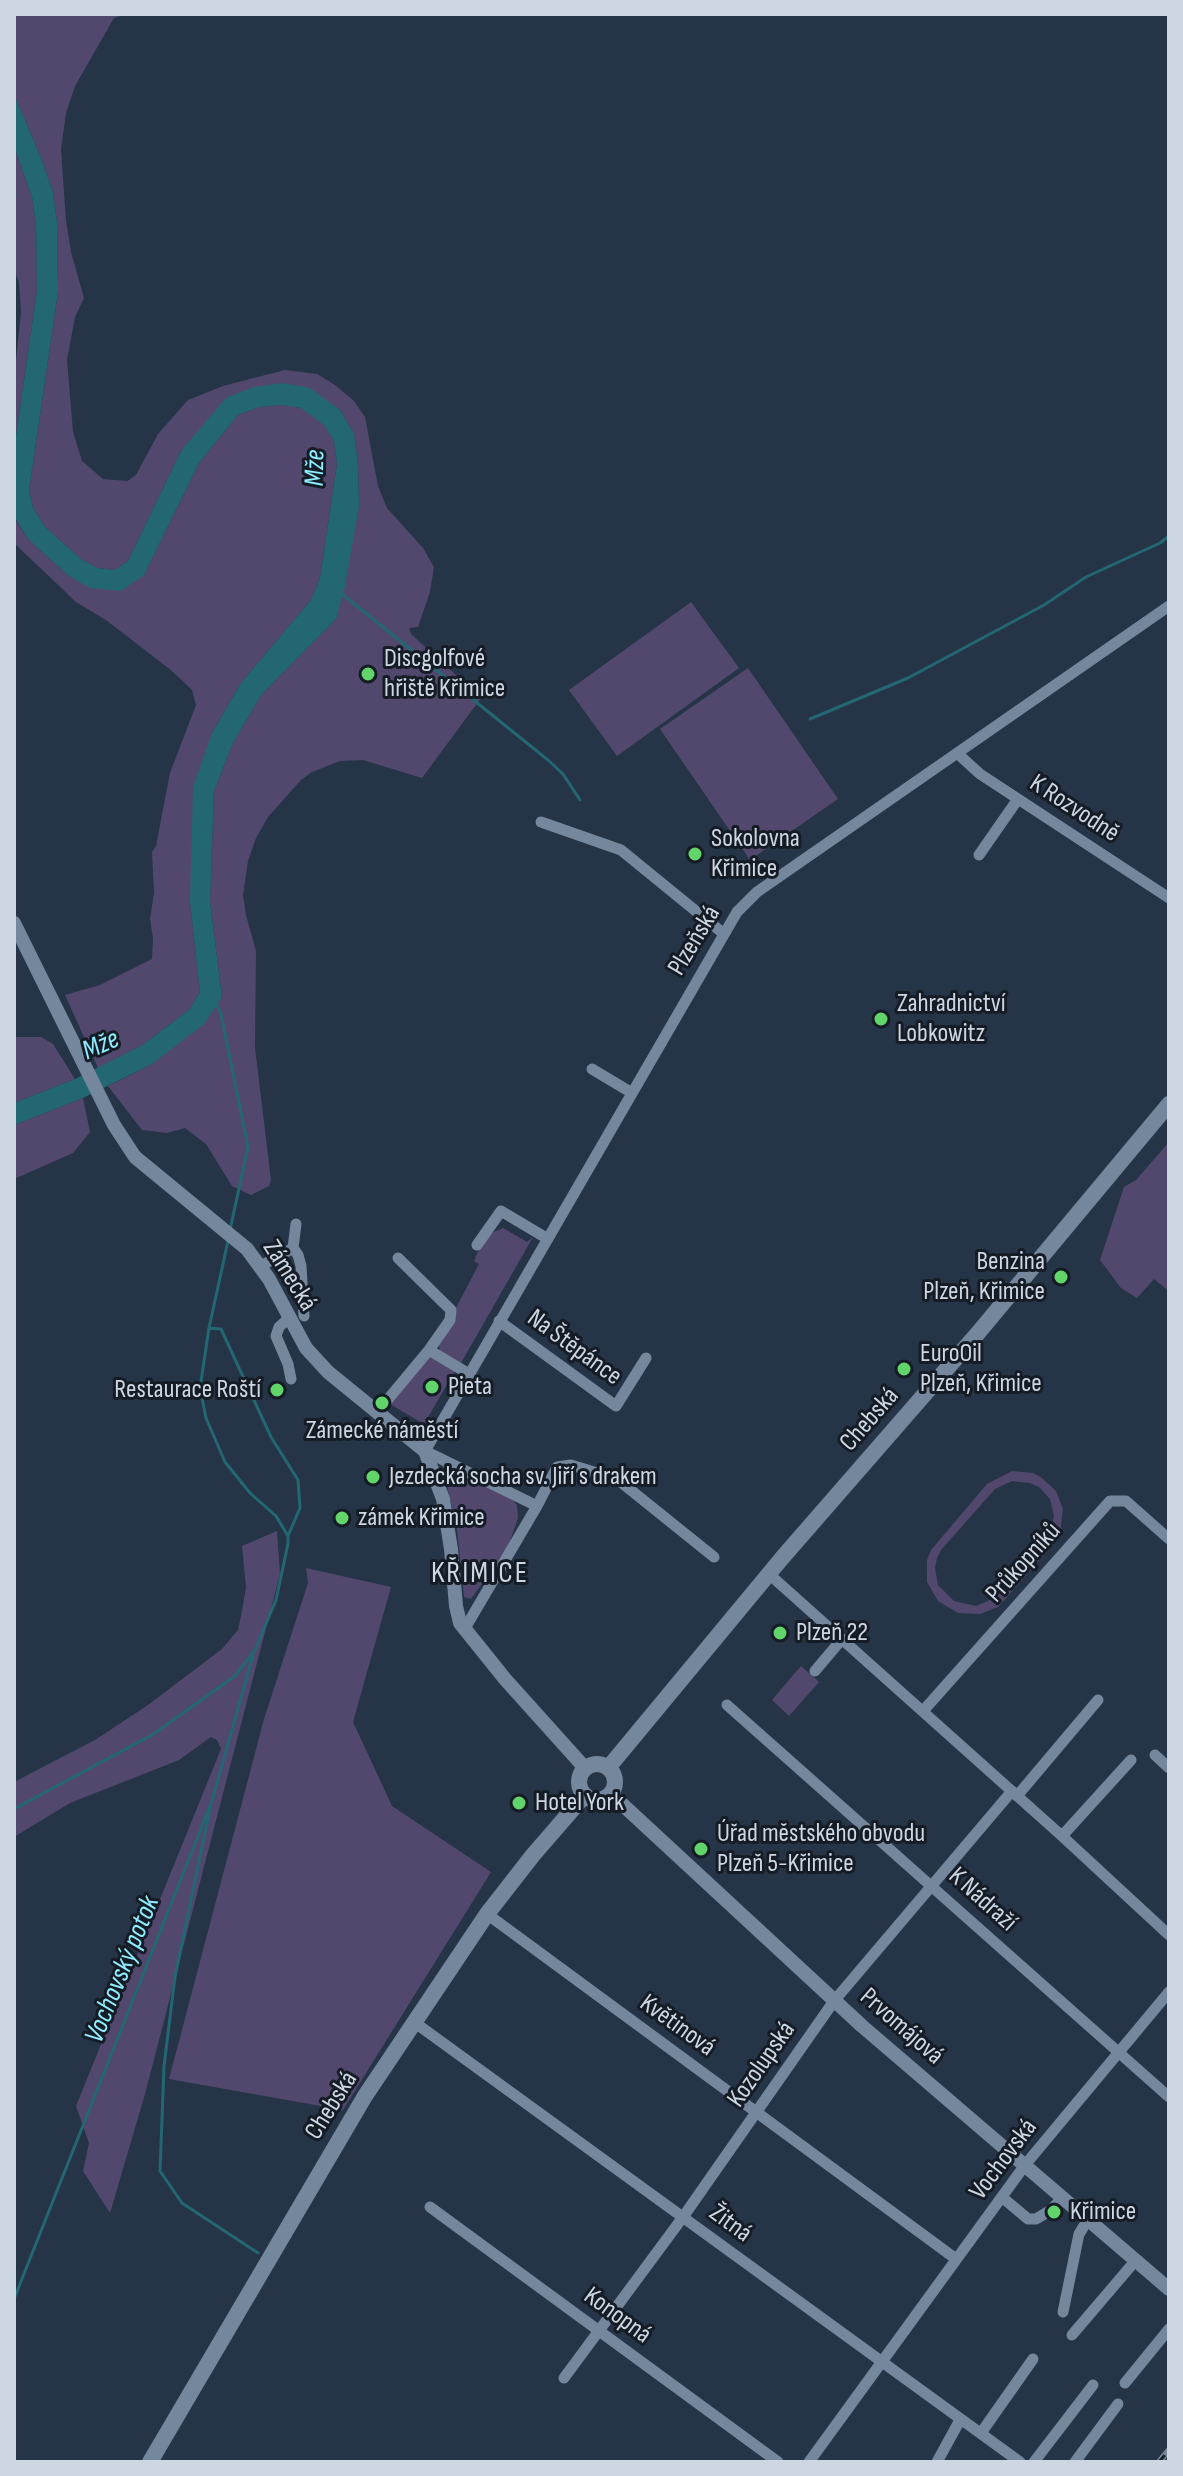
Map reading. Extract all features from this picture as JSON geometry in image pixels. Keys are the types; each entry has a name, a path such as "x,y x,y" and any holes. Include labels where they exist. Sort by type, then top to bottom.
{"main road":[{"name":"Chebská","path":"608,1768 1169,1104"},
{"path":"597,1764 608,1768 614,1778 610,1793 595,1800 585,1795 579,1782 585,1768 597,1764"},
{"name":"Chebská","path":"150,2462 302,2200 414,2022 487,1914 585,1795"}],"street":[{"name":"Plzeňská","path":"425,1451 737,912 757,892 1169,606"},
{"name":"K Rozvodně","path":"957,753 980,774 1169,898"},
{"path":"979,855 1018,799"},
{"path":"541,822 621,850 724,934"},
{"name":"Zámecká","path":"14,923 114,1125 135,1157 247,1249 296,1317 306,1348 323,1367 425,1451"},
{"path":"592,1069 632,1093"},
{"path":"477,1245 501,1211 548,1239"},
{"path":"291,1379 276,1336 279,1327 296,1317 301,1266 293,1248 296,1224"},
{"path":"261,1266 293,1248"},
{"path":"384,1404 429,1350 450,1320 451,1310 398,1258"},
{"name":"Na Štěpánce","path":"499,1321 616,1406 646,1358"},
{"path":"429,1350 469,1374"},
{"path":"425,1451 537,1506"},
{"path":"425,1451 443,1499 456,1606 467,1634 585,1768"},
{"path":"467,1634 557,1467 571,1465 617,1479 714,1557"},
{"name":"Průkopníků","path":"923,1711 1110,1501 1126,1501 1169,1539"},
{"path":"769,1574 1169,1935"},
{"path":"815,1671 842,1639"},
{"name":"Kozolupská","path":"564,2378 683,2217 834,2001 1098,1700"},
{"name":"K Nádraží","path":"727,1705 1169,2097"},
{"path":"1155,1755 1169,1768"},
{"path":"1062,1836 1131,1760"},
{"name":"Prvomájová","path":"610,1793 834,2001 1169,2289"},
{"name":"Květinová","path":"487,1914 956,2259"},
{"name":"Vochovská","path":"809,2462 1025,2165 1169,1992"},
{"name":"Žitná","path":"414,2022 1020,2462"},
{"path":"1003,2198 1028,2219 1036,2219 1051,2210 1063,2197"},
{"name":"Konopná","path":"430,2207 778,2462"},
{"path":"1063,2312 1079,2234 1089,2218"},
{"path":"1072,2335 1136,2260"},
{"path":"1125,2383 1169,2329"},
{"path":"981,2433 1033,2359"},
{"path":"1034,2462 1093,2385"},
{"path":"1075,2462 1118,2404"},
{"path":"937,2462 960,2420"}],"shaded area":[{"path":"14,14 127,14 114,18 75,86 66,113 61,149 66,221 84,298 75,317 67,360 73,432 82,461 103,479 127,481 136,475 158,434 188,400 223,386 285,370 317,374 354,401 365,417 378,486 387,508 423,548 434,567 430,592 418,627 409,628 411,634 481,698 422,778 363,760 340,761 301,780 268,817 256,838 248,861 243,895 256,951 255,1048 271,1180 269,1186 251,1195 232,1186 206,1144 185,1128 167,1133 142,1130 108,1086 152,1064 222,997 210,901 214,791 233,743 261,695 336,619 359,506 354,434 340,410 283,383 181,451 128,561 115,570 97,568 81,559 45,527 33,508 29,490 58,292 57,223 53,192 14,94"},
{"path":"14,94 53,192 57,223 58,292 29,490 33,508 45,527 81,559 97,568 115,570 128,561 181,451 226,398 254,387 283,383 310,388 340,410 354,434 359,506 336,619 261,695 233,743 214,791 210,901 222,997 204,1024 152,1064 83,1098 14,1125 14,1103 75,1079 141,1046 189,1010 200,992 190,902 193,787 212,733 241,683 311,600 320,578 337,464 334,441 324,425 301,408 282,405 259,407 238,415 199,463 144,575 121,591 90,588 69,576 29,540 14,517 14,449 37,291 36,225 32,197 14,147"},
{"path":"14,147 32,197 36,225 37,291 14,449 14,381 21,312 19,282 14,270"},
{"path":"282,405 302,408 325,425 334,441 337,464 320,578 311,600 241,683 212,733 190,902 200,992 189,1010 141,1046 98,1068 65,995 100,985 152,959 152,852 156,846 170,773 196,705 192,690 172,671 106,620 76,602 14,543 14,518 29,540 69,576 144,575 199,463 238,415 259,407"},
{"path":"691,602 739,668 617,756 569,690"},
{"path":"748,668 838,799 750,860 660,729"},
{"path":"41,1037 53,1044 75,1079 14,1103 14,1038"},
{"path":"83,1098 90,1132 73,1153 14,1179 14,1125"},
{"path":"1169,1142 1169,1291 1154,1279 1137,1298 1121,1288 1100,1260 1124,1187 1136,1180"},
{"path":"503,1228 527,1242 533,1237 461,1363 440,1351 438,1342 479,1264 474,1261 485,1236"},
{"path":"430,1356 455,1371 424,1424 388,1403"},
{"path":"442,1464 511,1498 517,1505 518,1518 508,1547 471,1599 464,1597 457,1529"},
{"path":"1012,1471 1033,1473 1042,1478 1056,1491 1063,1509 1060,1534 998,1607 980,1614 958,1613 938,1601 927,1582 927,1560 931,1550 987,1484","holes":["1012,1481 1039,1487 1050,1499 1054,1516 1050,1535 995,1598 976,1606 954,1601 938,1585 935,1568 941,1550 995,1489"]},
{"path":"277,1531 280,1574 145,2094 110,2213 83,2171 89,2143 76,2106 221,1749 217,1740 211,1737 179,1760 70,1803 14,1837 14,1782 95,1740 148,1705 222,1649 238,1630 242,1611 246,1587 242,1546"},
{"path":"306,1568 391,1587 353,1722 392,1806 491,1872 343,2110 169,2079 264,1719 308,1583"},
{"path":"801,1666 819,1682 789,1716 772,1700"}],"waterway":[{"path":"810,719 908,678 1044,605 1086,577 1169,536"},
{"path":"342,594 548,760 563,774 580,800"},
{"path":"216,1003 221,1014 248,1147 230,1230"},
{"path":"14,1809 152,1735 235,1676 255,1650 276,1600 288,1536 276,1516 250,1493 225,1462 206,1418 200,1388 228,1241"},
{"path":"209,1328 221,1329 271,1437 298,1480 300,1508 288,1536"},
{"name":"Vochovský potok","path":"14,2299 212,1801 253,1655"},
{"path":"210,1809 175,1977 164,2066 160,2171 182,2203 258,2253"}],"railway":[{"path":"1159,2462 1169,2450"}],"place":[{"name":"Discgolfové hřiště Křimice","path":"368,674"},
{"name":"Sokolovna Křimice","path":"695,854"},
{"name":"Zahradnictví Lobkowitz","path":"881,1019"},
{"name":"Benzina Plzeň, Křimice","path":"1061,1277"},
{"name":"EuroOil Plzeň, Křimice","path":"904,1369"},
{"name":"Pieta","path":"432,1387"},
{"name":"Restaurace Roští","path":"277,1390"},
{"name":"Zámecké náměstí","path":"382,1403"},
{"name":"Jezdecká socha sv. Jiří s drakem","path":"373,1477"},
{"name":"zámek Křimice","path":"342,1518"},
{"name":"Plzeň 22","path":"780,1633"},
{"name":"Hotel York","path":"519,1803"},
{"name":"Úřad městského obvodu Plzeň 5-Křimice","path":"701,1849"},
{"name":"Křimice","path":"1054,2212"}],"district":[{"name":"KŘIMICE","path":"480,1574"}],"water label":[{"name":"Mže","path":"316,468"},
{"name":"Mže","path":"101,1046"}]}
